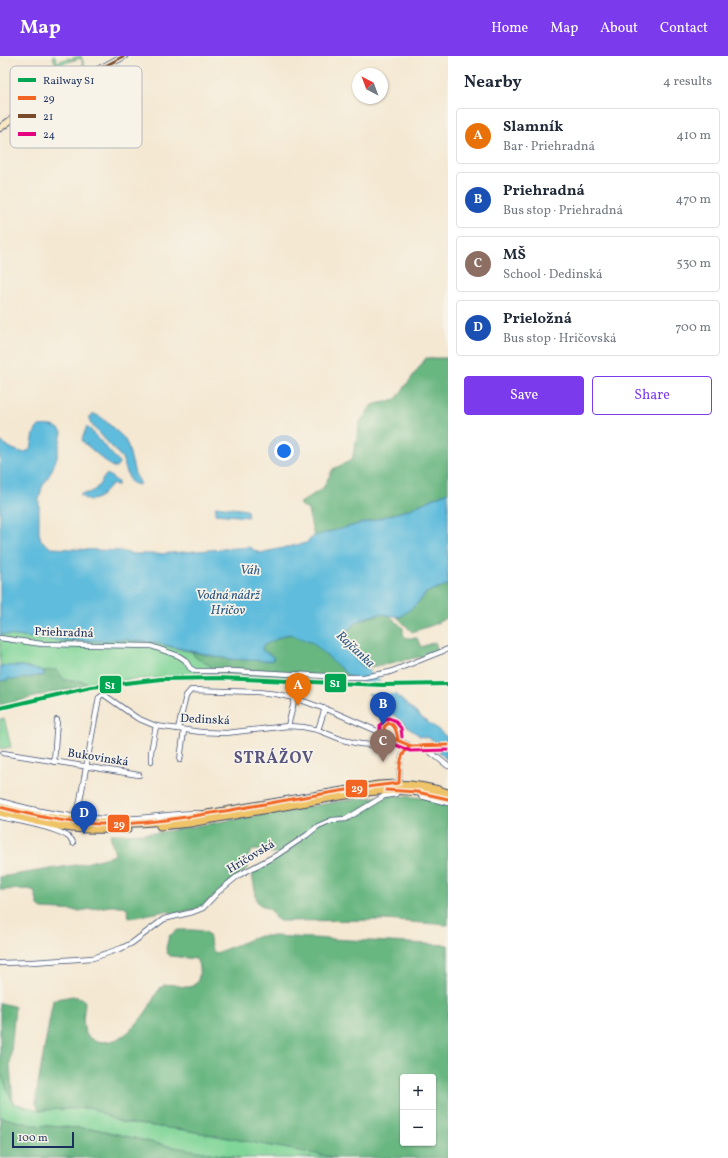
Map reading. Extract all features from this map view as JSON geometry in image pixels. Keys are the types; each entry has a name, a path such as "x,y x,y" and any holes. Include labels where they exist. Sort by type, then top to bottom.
{"main road":[{"path":"105,66 124,56"},
{"path":"0,128 10,121"},
{"path":"0,807 52,819 97,824 149,823 363,787 399,783 420,786 448,793"},
{"path":"0,812 67,827 114,829 190,823 380,791 413,791 448,799"}],"street":[{"name":"Priehradná","path":"0,638 42,644 151,646 181,656 191,669 195,671 350,678 377,675 406,667 448,649"},
{"path":"178,729 186,696 192,690 258,692 295,698 324,708 411,746"},
{"name":"Dedinská","path":"86,767 100,695 106,696 137,718 156,726 226,733 288,726 318,730 332,737 360,744 391,746 448,745"},
{"path":"288,726 295,698"},
{"path":"318,730 324,708"},
{"name":"Bukovinská","path":"54,762 57,720"},
{"path":"151,761 151,752 156,726"},
{"path":"180,760 184,730"},
{"path":"399,783 402,755 405,749 411,746"},
{"path":"430,746 429,751 448,766"},
{"name":"Bukovinská","path":"2,753 139,775"},
{"path":"77,817 86,767"},
{"name":"Hričovská","path":"0,963 78,960 93,958 122,948 132,943 164,919 203,908 218,892 239,875 277,855 318,826 332,820 346,819 388,794 423,796 448,803"},
{"path":"0,801 48,813 77,817 123,819 211,812"},
{"path":"0,817 55,830 70,837 73,840 73,844"}],"green space":[{"path":"53,56 55,56 57,62 70,58 71,61 57,65"},
{"path":"81,56 84,66 81,58 71,61 73,60 72,58"},
{"path":"426,358 448,358 448,492 410,509 314,536 308,510 299,504 323,488 333,469 352,460 360,422 372,405 396,399"},
{"path":"448,585 448,617 433,625 412,632 397,617 400,617 417,604 426,593"},
{"path":"384,614 390,616 403,628 403,634 406,638 417,638 421,647 435,642 439,653 366,668 348,652 344,638 351,627 357,623 364,619"},
{"path":"0,634 53,640 105,641 114,639 150,642 192,652 195,657 211,667 211,674 127,680 91,685 82,681 64,680 57,670 39,671 22,666 0,666"},
{"path":"289,634 313,643 356,681 233,677 233,675 211,674 211,667 195,657 192,652 228,659 273,660 273,657 263,651 263,646"},
{"path":"57,670 64,680 87,683 91,685 46,694 0,706 0,681 10,678 18,679 43,676 45,673 43,671"},
{"path":"4,718 11,747 0,749 0,719"},
{"path":"391,795 424,798 448,804 448,925 385,920 280,921 275,918 271,910 259,904 257,901 252,874 256,869 279,855 256,850 251,852 249,855 248,868 203,906 175,914 166,911 129,918 127,909 124,906 110,906 79,911 42,909 39,907 34,891 29,889 0,890 0,877 82,864 115,855 110,834 155,833 341,801"},
{"path":"178,930 193,930 207,933 210,937 213,951 216,953 259,936 448,945 448,1158 338,1158 185,1130 120,1122 92,1108 39,1110 36,1104 36,1096 53,1000 72,996 82,998 85,1002 83,1019 87,1035 91,1039 105,1042 120,1038 138,1022 148,1009 160,988 164,985 168,984 187,987 197,982 199,972 196,959 170,956 167,953 166,948 169,936"},
{"path":"0,1003 15,1007 10,1065 13,1103 0,1071"},
{"path":"0,1071 13,1103 39,1110 92,1108 120,1122 185,1130 338,1158 239,1158 168,1146 95,1129 32,1125 0,1117"},
{"path":"0,1117 32,1125 95,1129 168,1146 239,1158 0,1158"}],"water":[{"path":"94,414 101,417 124,438 128,446 135,474 140,482 139,485 130,481 122,458 90,423 90,417"},
{"name":"Vodná nádrž Hričov","path":"39,426 55,427 62,432 57,457 51,472 42,487 39,500 39,533 41,540 51,548 119,551 134,554 158,554 249,547 260,553 306,543 314,536 410,509 448,492 448,585 426,593 417,604 400,617 378,614 359,621 349,629 344,639 347,649 356,660 422,718 448,738 448,761 440,753 433,740 420,736 413,731 373,698 313,643 289,634 264,645 262,648 263,651 273,657 273,660 267,661 228,659 150,642 114,639 105,641 53,640 0,634 0,441 20,452 25,452 31,447 34,433"},
{"path":"87,426 118,461 119,463 116,468 111,466 83,442 82,439"},
{"path":"107,474 118,482 118,485 111,484 98,498 90,500 81,496 81,494 91,492 97,488"},
{"path":"216,506 247,510 248,517 215,514"},
{"path":"0,666 21,666 43,671 45,675 12,680 10,678 0,681"}],"pier":[{"path":"356,682 385,683 395,692 395,694 365,693 362,687 359,687"}],"waterway":[{"path":"116,66 120,64"}],"rail line":[{"name":"S1","path":"0,708 91,687 161,679 218,678 382,685 448,684"}],"transit line":[{"name":"21","path":"105,66 124,56"},
{"name":"24","path":"402,737 401,728 394,720 388,718 380,725 380,736 382,739 410,751 448,750"},
{"name":"29","path":"398,740 395,728 389,723 384,727 385,735 411,746"},
{"name":"29","path":"0,807 49,818 99,824 149,822 182,818 378,785 399,783 400,762 407,749 411,746 448,745"},
{"name":"29","path":"386,790 417,792 448,799"}],"place":[{"name":"Slamník","path":"298,706"},
{"name":"Priehradná","path":"383,725"},
{"name":"MŠ","path":"383,762"},
{"name":"Prieložná","path":"84,834"}],"district":[{"name":"STRÁŽOV","path":"274,759"}],"water label":[{"name":"Váh","path":"250,571"},
{"name":"Rajčanka","path":"355,650"}]}
